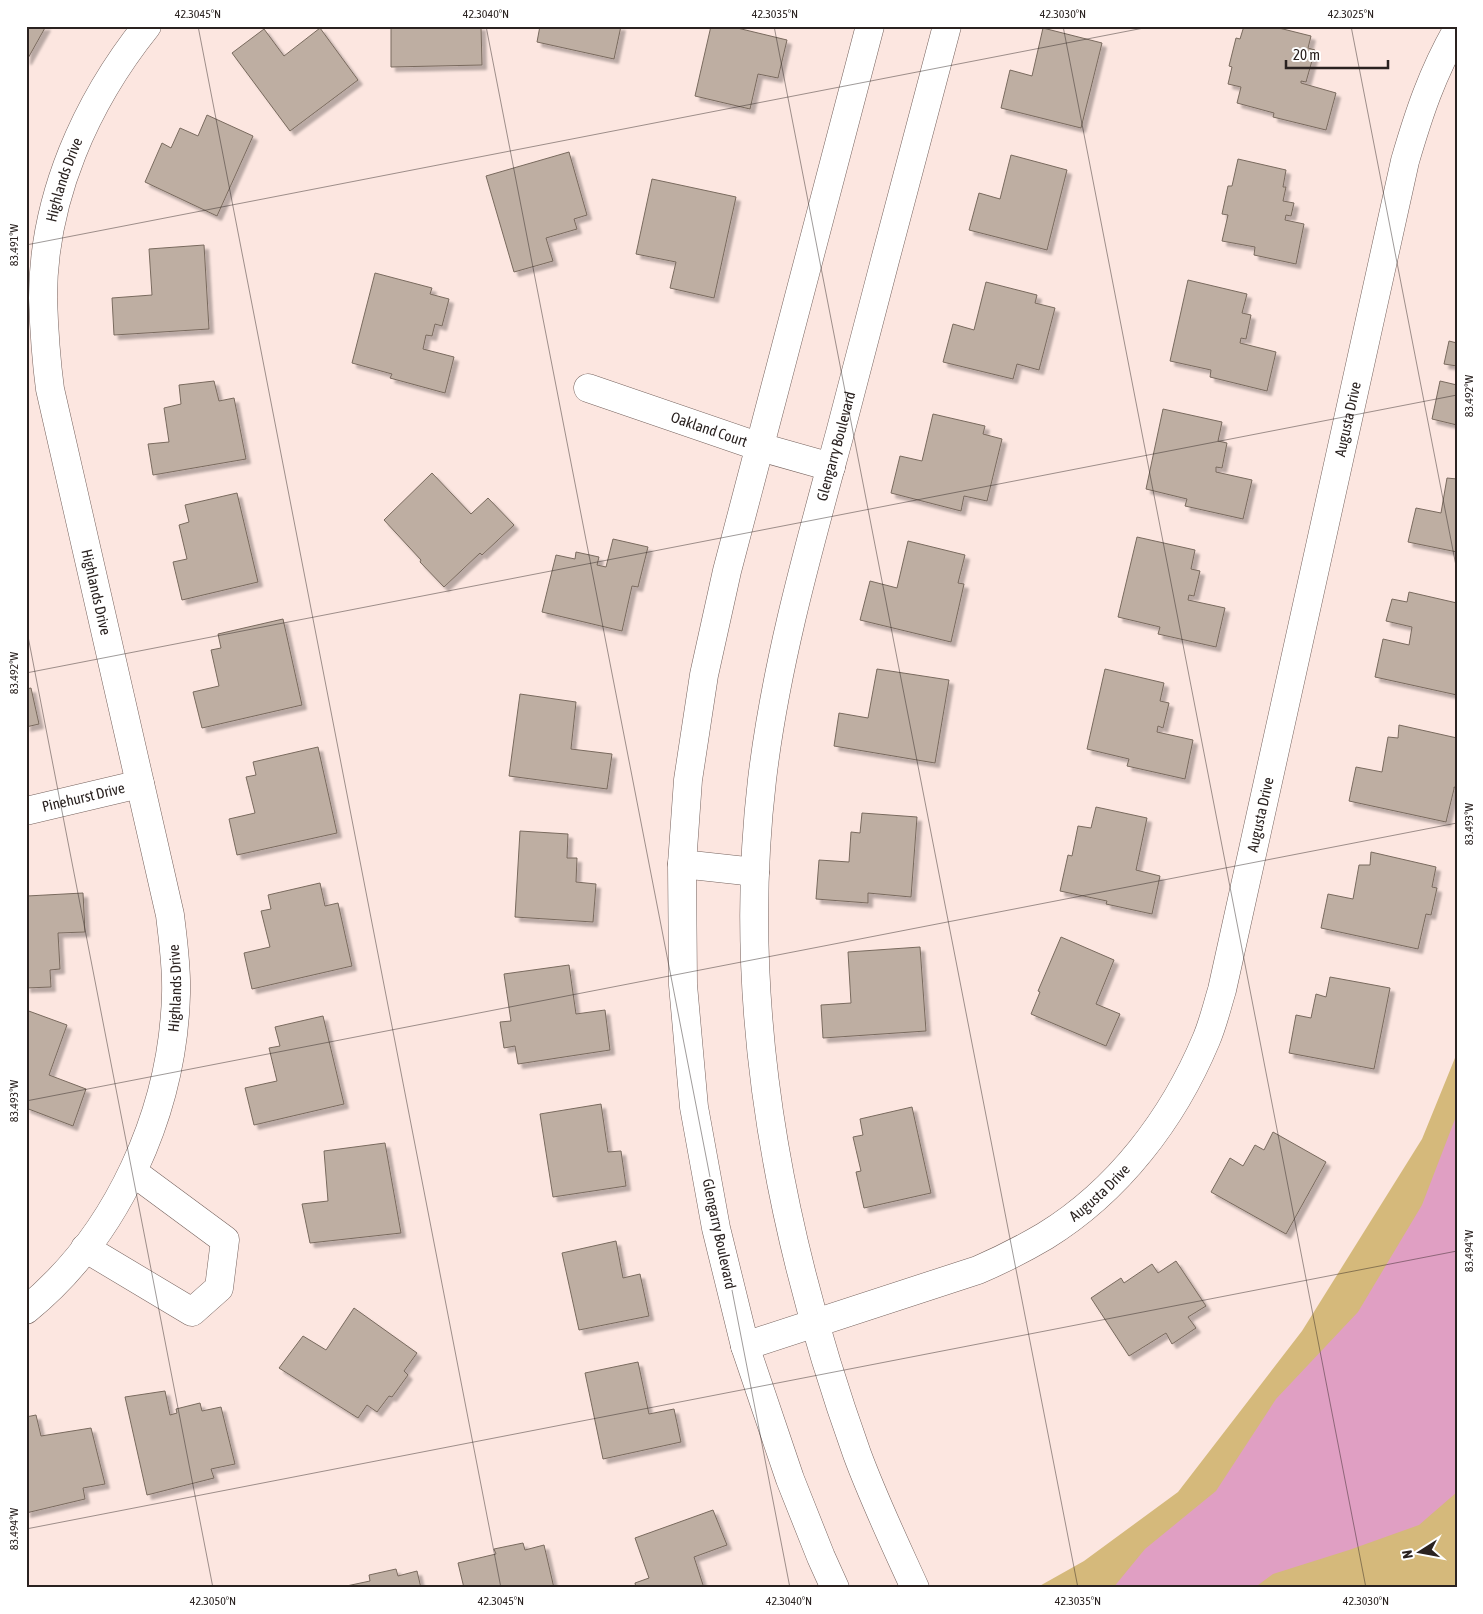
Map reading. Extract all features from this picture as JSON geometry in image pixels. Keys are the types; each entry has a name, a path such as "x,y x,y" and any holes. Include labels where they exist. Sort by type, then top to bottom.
{"street":[{"name":"Highlands Drive","path":"26,1310 58,1280 85,1248 114,1206 133,1172 149,1135 164,1085 173,1033 176,994 175,954 170,915 50,389 45,350 43,296 46,257 53,217 72,153 88,117 107,82 147,26"},
{"name":"Glengarry Boulevard","path":"835,1588 820,1557 790,1479 746,1346 716,1228 694,1107 683,985 682,864 688,780 704,675 728,571 870,26"},
{"name":"Glengarry Boulevard","path":"915,1588 858,1457 814,1324 785,1210 766,1096 755,984 755,872 762,781 774,700 798,589 947,26"},
{"name":"Augusta Drive","path":"746,1346 978,1270 1013,1254 1046,1235 1088,1204 1125,1169 1158,1129 1185,1085 1206,1039 1222,990 1405,161 1422,104 1437,67 1457,30"},
{"name":"Oakland Court","path":"588,388 760,447 830,467"},
{"name":"Pinehurst Drive","path":"26,811 140,784"},
{"path":"682,864 755,872"},
{"path":"85,1248 192,1312 220,1288 225,1240 133,1172"}],"shaded area":[{"path":"1457,1053 1457,1588 1036,1588 1084,1561 1178,1492 1302,1331 1422,1139"},
{"path":"1457,1114 1457,1492 1419,1525 1273,1574 1254,1588 1113,1588 1145,1549 1216,1491 1276,1399 1358,1312 1422,1205"}],"building":[{"path":"26,26 46,26 27,60 26,60"},
{"path":"391,26 481,26 482,65 391,67"},
{"path":"540,26 621,26 614,59 537,42"},
{"path":"711,26 729,26 787,40 778,78 758,74 750,109 695,96"},
{"path":"1244,26 1271,26 1311,36 1308,48 1315,50 1306,82 1301,81 1301,83 1336,93 1326,130 1273,117 1274,113 1237,103 1241,87 1228,84 1232,67 1229,66 1236,38 1240,39"},
{"path":"320,28 358,80 290,131 232,53 264,29 284,56"},
{"path":"1043,28 1102,43 1081,128 1001,108 1010,70 1032,76"},
{"path":"207,115 253,136 217,216 145,182 162,143 171,148 180,128 198,136"},
{"path":"569,152 587,215 574,219 577,229 546,238 553,261 514,272 486,176"},
{"path":"1011,155 1067,170 1047,250 969,230 979,193 1000,199"},
{"path":"1238,159 1286,170 1283,187 1286,187 1283,201 1294,203 1291,216 1286,215 1285,220 1304,224 1296,264 1254,255 1255,247 1222,241 1228,215 1222,214 1228,186 1232,186"},
{"path":"652,179 736,197 714,298 670,288 676,262 636,254"},
{"path":"204,245 209,329 114,335 112,298 152,295 149,249"},
{"path":"375,273 432,288 430,294 449,299 442,326 435,324 432,336 426,335 423,349 454,357 445,393 390,378 392,374 352,363"},
{"path":"1188,280 1247,294 1242,313 1251,315 1246,339 1241,338 1240,343 1276,352 1267,391 1210,377 1211,370 1170,361"},
{"path":"986,282 1037,295 1035,303 1055,308 1039,370 1017,364 1013,379 943,362 953,324 974,330"},
{"path":"1449,341 1457,343 1457,366 1444,364"},
{"path":"214,381 219,401 234,398 246,459 153,475 148,444 169,442 164,408 181,404 179,385"},
{"path":"1440,381 1457,385 1457,425 1432,419"},
{"path":"1163,409 1222,422 1218,441 1227,443 1222,468 1216,467 1216,472 1252,480 1243,519 1185,506 1187,499 1146,489"},
{"path":"933,414 985,426 983,434 1002,439 987,501 964,496 961,511 891,493 900,456 922,461"},
{"path":"432,473 471,514 488,498 514,525 482,555 480,553 444,587 384,520"},
{"path":"1447,478 1457,479 1457,552 1408,542 1416,508 1441,513"},
{"path":"237,493 258,582 182,600 173,562 187,559 179,525 189,522 185,505"},
{"path":"1137,537 1195,550 1191,569 1200,571 1194,596 1189,595 1188,600 1225,608 1216,647 1158,634 1160,627 1118,617"},
{"path":"613,539 648,547 638,587 632,586 622,631 542,612 556,555 575,559 576,552 599,557 597,565 606,567"},
{"path":"908,541 965,555 958,583 964,584 951,642 860,620 870,581 897,588"},
{"path":"1409,592 1457,603 1457,695 1375,677 1383,639 1409,645 1412,627 1386,621 1392,599 1407,602"},
{"path":"283,619 302,705 202,728 193,692 219,686 211,650 221,648 218,634"},
{"path":"877,669 949,680 935,763 834,746 839,713 868,718"},
{"path":"1105,669 1164,683 1160,701 1169,703 1163,728 1158,726 1157,732 1193,740 1185,779 1127,766 1129,759 1087,749"},
{"path":"31,688 39,724 26,727 26,689"},
{"path":"520,694 576,702 571,749 612,754 607,789 509,776"},
{"path":"1399,725 1457,738 1457,788 1454,787 1446,822 1349,801 1356,767 1382,772 1388,737 1398,738"},
{"path":"318,747 337,833 237,855 229,819 255,813 246,777 256,775 253,762"},
{"path":"1096,807 1147,818 1136,870 1160,876 1152,914 1106,904 1107,901 1060,891 1068,855 1072,856 1078,826 1091,828"},
{"path":"862,813 917,817 911,897 868,893 868,903 816,899 819,860 849,862 851,832 860,833"},
{"path":"520,831 568,834 567,858 577,858 576,882 596,884 593,922 515,917"},
{"path":"1371,852 1436,867 1432,887 1437,888 1431,915 1426,914 1418,949 1321,928 1328,894 1353,899 1359,865 1370,865"},
{"path":"320,883 325,906 338,903 352,966 252,989 244,953 270,947 261,911 271,909 268,895"},
{"path":"83,893 85,932 58,933 60,969 50,970 51,987 26,988 27,896"},
{"path":"1061,937 1114,960 1096,1004 1120,1014 1106,1046 1031,1014 1040,992 1038,991"},
{"path":"920,947 926,1031 823,1038 821,1005 851,1003 848,952"},
{"path":"569,965 576,1014 605,1010 610,1050 518,1064 515,1046 504,1048 500,1022 511,1021 504,974"},
{"path":"1330,977 1390,988 1374,1069 1289,1053 1296,1015 1311,1018 1316,994 1326,997"},
{"path":"26,1010 67,1025 49,1075 86,1089 73,1126 26,1108"},
{"path":"323,1016 344,1104 254,1125 245,1088 277,1081 269,1048 280,1046 275,1027"},
{"path":"601,1104 608,1152 621,1151 626,1186 553,1197 540,1114"},
{"path":"912,1107 931,1193 864,1208 856,1172 861,1171 853,1137 863,1135 860,1119"},
{"path":"1273,1132 1326,1162 1286,1234 1211,1192 1230,1158 1243,1166 1255,1145 1264,1150"},
{"path":"385,1143 401,1233 310,1243 302,1204 328,1201 324,1151"},
{"path":"616,1241 623,1278 640,1274 649,1316 579,1330 562,1253"},
{"path":"1176,1261 1206,1306 1188,1317 1196,1328 1172,1344 1166,1333 1129,1356 1091,1298 1121,1278 1124,1283 1152,1264 1158,1273"},
{"path":"354,1308 417,1353 404,1371 408,1375 392,1397 389,1396 377,1412 367,1405 358,1418 279,1368 303,1336 326,1350"},
{"path":"638,1362 649,1414 674,1409 681,1442 603,1459 585,1373"},
{"path":"165,1391 170,1415 177,1413 176,1409 200,1403 202,1411 221,1407 235,1464 211,1469 214,1478 147,1495 125,1397"},
{"path":"36,1415 41,1436 91,1428 105,1484 83,1488 85,1499 26,1513 26,1417"},
{"path":"713,1510 727,1545 694,1557 704,1588 636,1588 635,1583 649,1578 635,1538"},
{"path":"523,1543 525,1550 544,1545 554,1588 464,1588 458,1563 496,1554 494,1549"},
{"path":"396,1569 398,1576 417,1571 421,1588 337,1588 370,1581 369,1575"}]}
